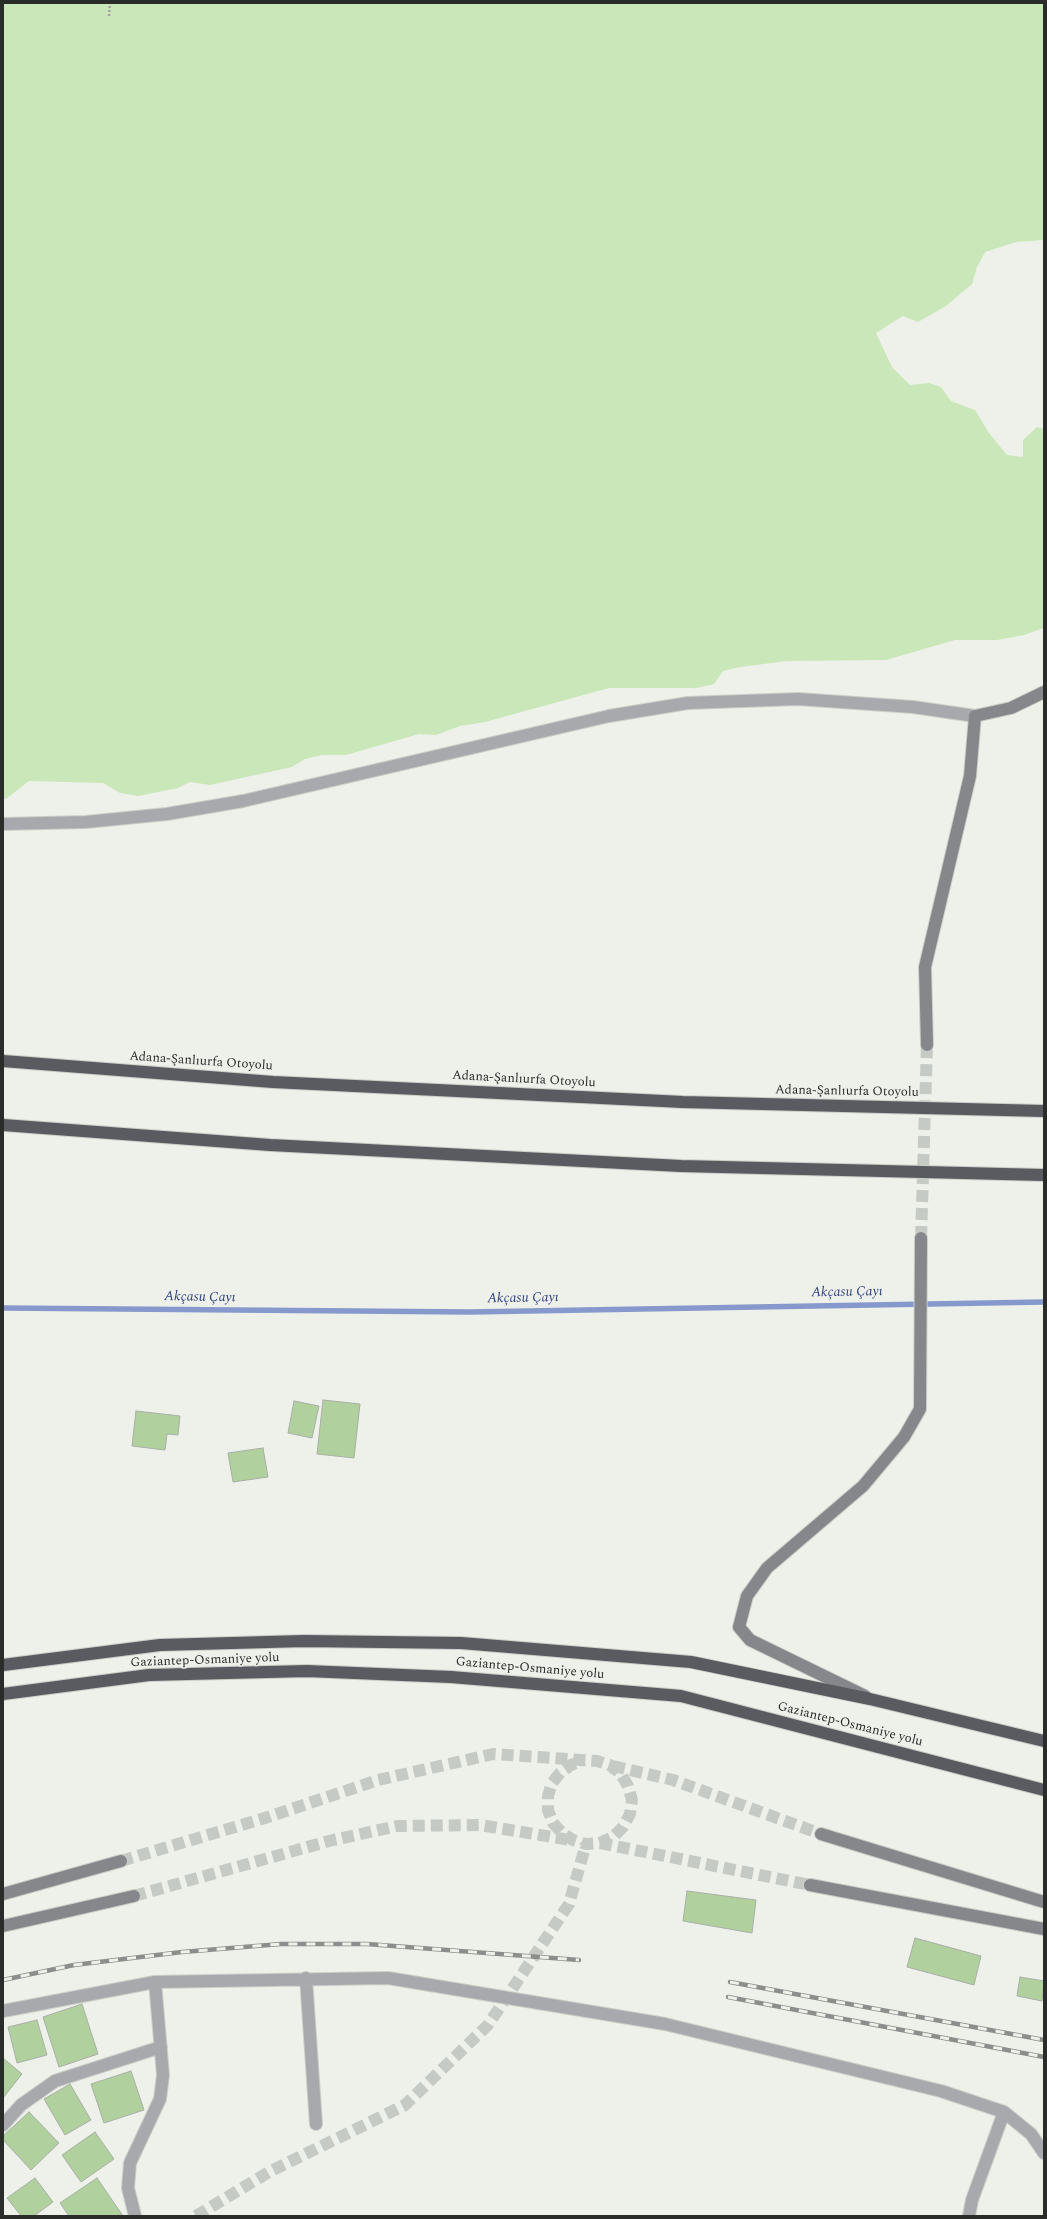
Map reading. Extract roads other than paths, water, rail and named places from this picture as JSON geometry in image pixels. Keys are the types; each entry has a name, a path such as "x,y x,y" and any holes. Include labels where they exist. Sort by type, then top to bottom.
{"highway":[{"name":"Adana-Şanlıurfa Otoyolu","path":"3,1061 273,1082 667,1101 1044,1111"},
{"path":"3,1125 270,1145 681,1166 1044,1175"},
{"name":"Gaziantep-Osmaniye yolu","path":"3,1665 160,1645 304,1640 461,1643 691,1662 870,1698 1044,1741"},
{"name":"Gaziantep-Osmaniye yolu","path":"3,1694 149,1675 307,1671 451,1677 681,1696 1044,1790"}],"street":[{"path":"3,824 86,822 167,814 243,801 609,716 688,703 798,699 914,707 975,716 1010,708 1044,692"},
{"path":"927,1045 925,967 970,776 975,716"},
{"path":"870,1698 750,1640 739,1627 747,1596 767,1568 863,1486 904,1437 920,1409 921,1238"},
{"path":"821,1834 1044,1902"},
{"path":"3,1894 121,1861"},
{"path":"810,1885 1044,1929"},
{"path":"3,1926 134,1896"},
{"path":"306,1978 316,2124"},
{"path":"3,2011 155,1982 306,1978 388,1978 664,2024 941,2091 1004,2112 1031,2134 1044,2152"},
{"path":"135,2216 128,2188 130,2163 160,2099 163,2075 155,1982"},
{"path":"3,2125 21,2104 55,2081 161,2047"},
{"path":"969,2216 972,2200 1004,2112"}],"waterway":[{"name":"Akçasu Çayı","path":"3,1308 470,1312 1044,1302"}],"tunnel":[{"path":"921,1238 927,1045"},
{"path":"121,1861 265,1818 378,1780 493,1754 597,1761 610,1765 621,1774 628,1786 632,1800 630,1814 623,1827 613,1837 600,1843 586,1844 573,1840 562,1833 553,1823 548,1810 548,1796 552,1783 560,1773 571,1765 584,1760"},
{"path":"613,1766 673,1780 821,1834"},
{"path":"134,1896 329,1841 397,1826 480,1825 570,1840"},
{"path":"600,1843 810,1885"},
{"path":"196,2216 269,2172 405,2105 488,2025 569,1904 586,1844"}],"railway":[{"path":"3,1980 74,1965 182,1952 281,1944 367,1944 579,1960"},
{"path":"730,1982 1044,2040"},
{"path":"728,1997 1044,2057"}]}
